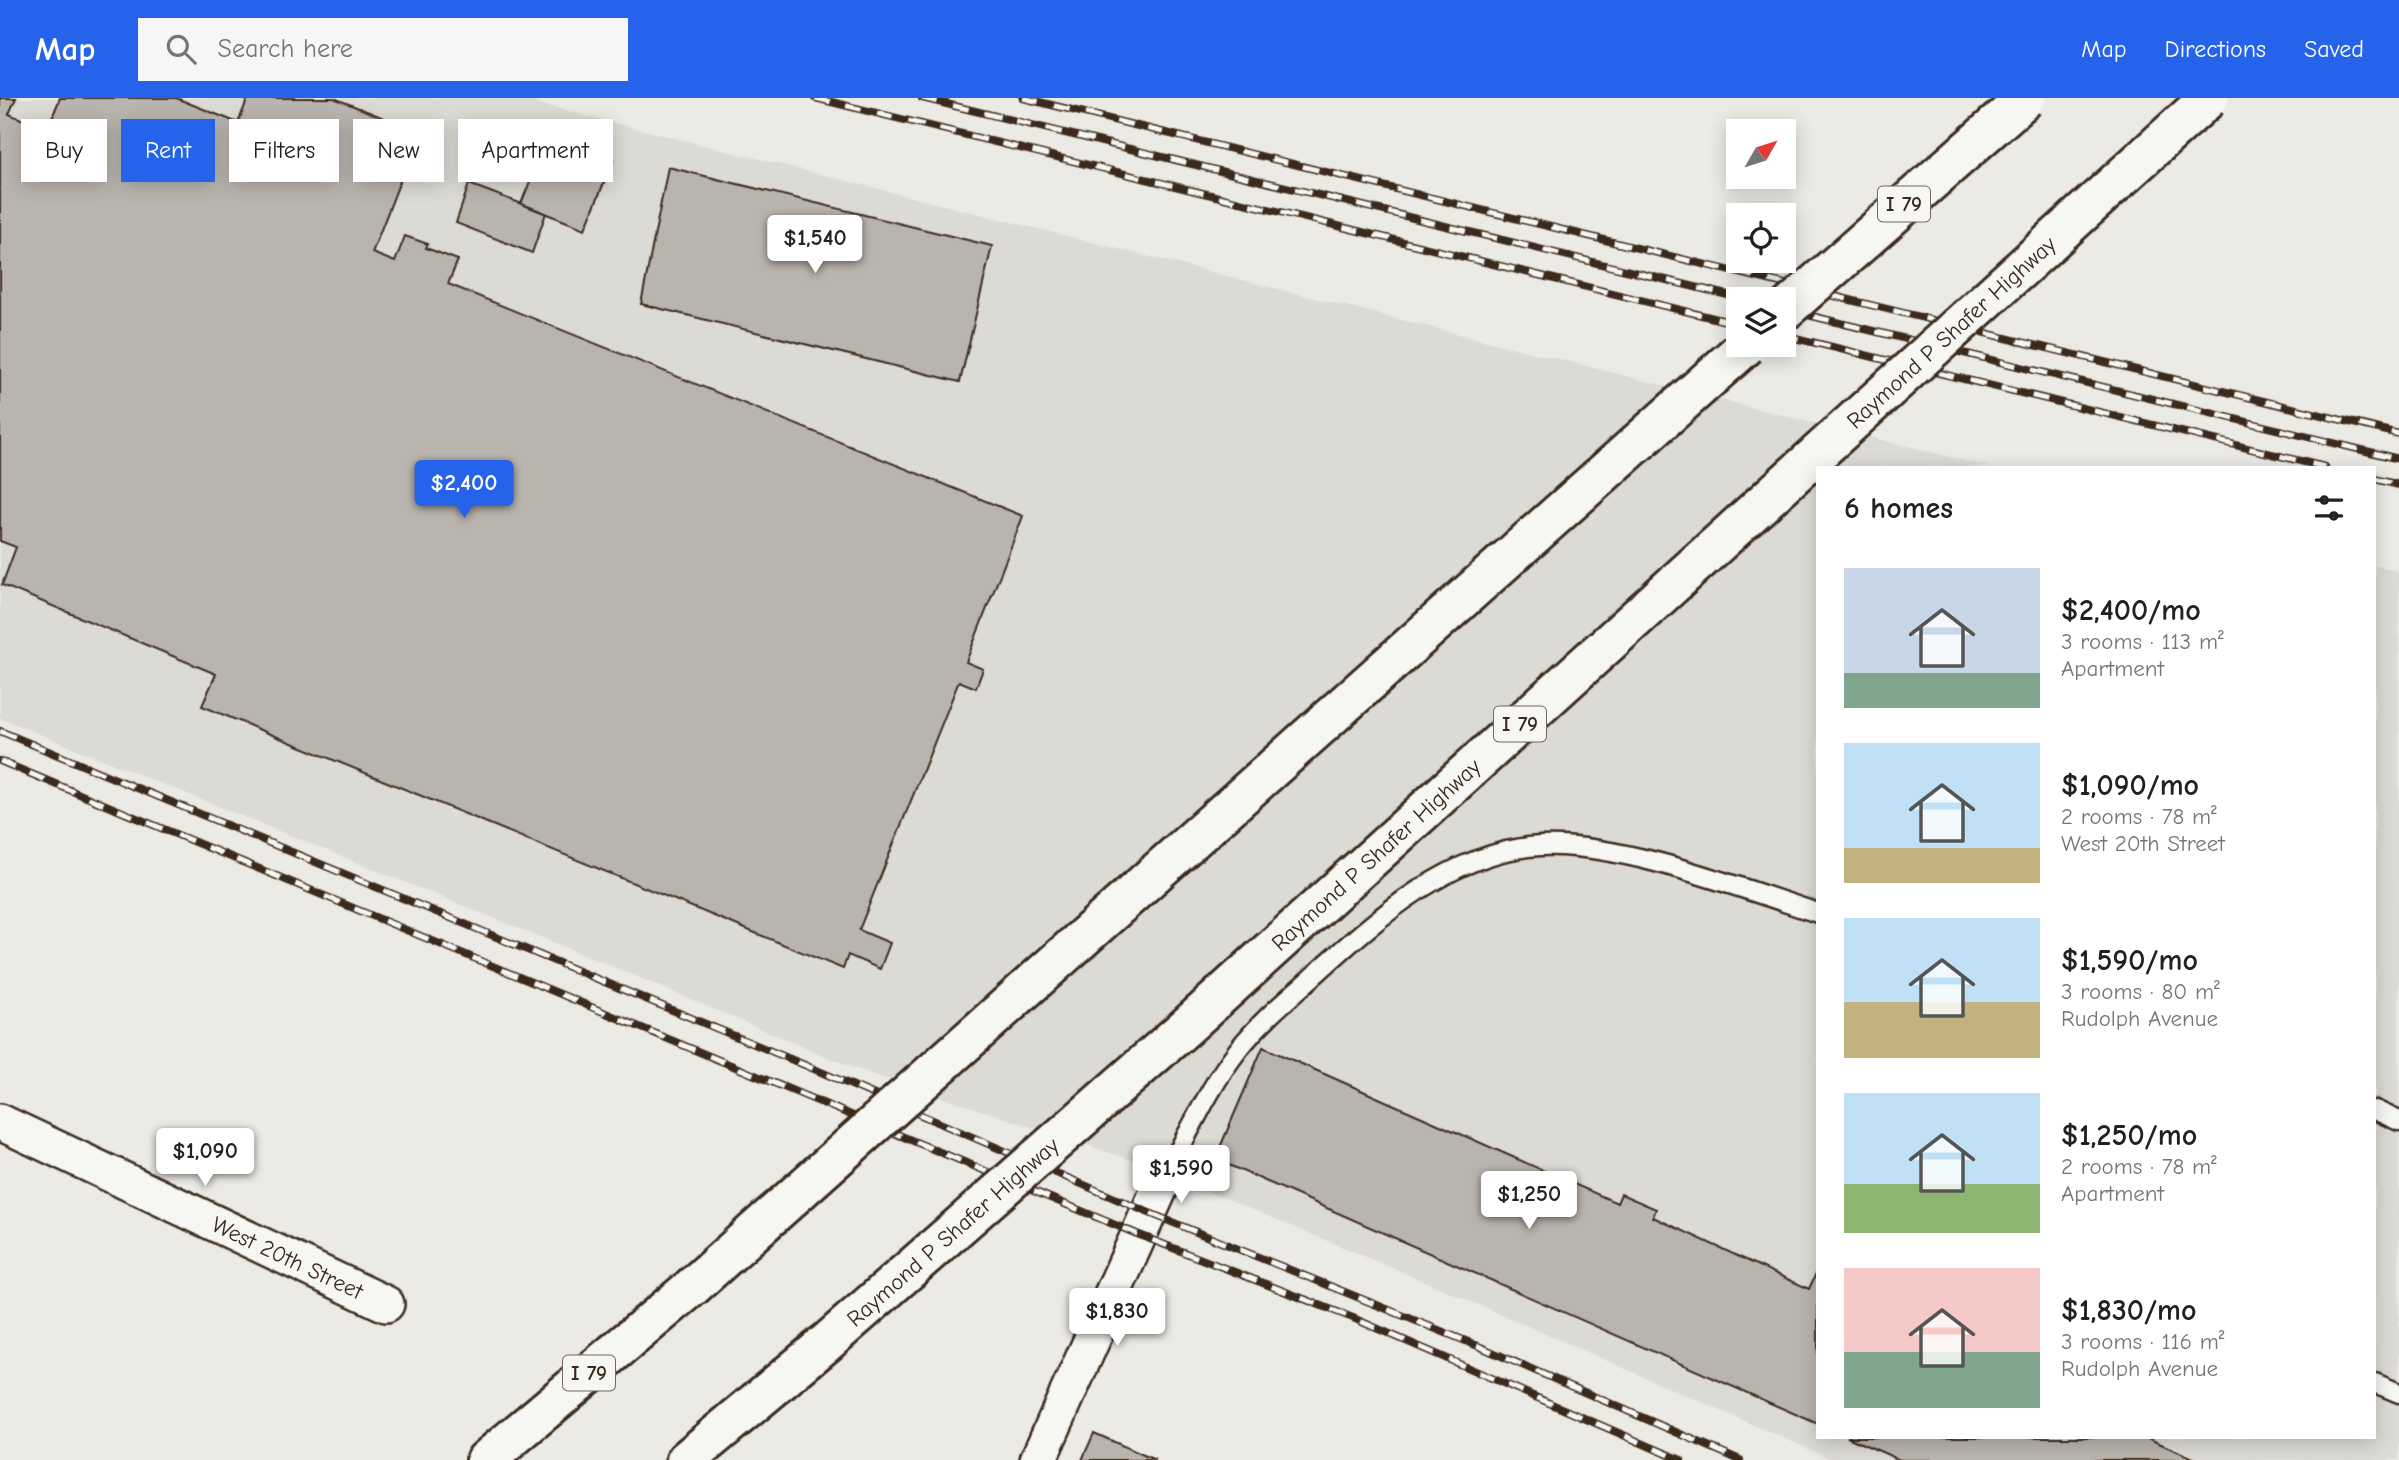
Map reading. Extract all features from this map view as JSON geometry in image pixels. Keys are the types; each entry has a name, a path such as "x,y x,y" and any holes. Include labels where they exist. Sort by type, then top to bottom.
{"highway":[{"name":"I 79","path":"1796,301 2026,98"},
{"name":"Raymond P Shafer Highway","path":"686,1460 825,1344 1187,1026 2209,98"},
{"name":"I 79","path":"486,1460 692,1287 1734,357"}],"street":[{"name":"West 20th Street","path":"0,1122 386,1304"},
{"path":"1038,1460 1166,1174"}],"lane":[{"path":"1166,1174 1238,1050 1269,1016 1365,929 1428,885 1485,856 1539,846 1586,848 1668,866 1816,912"},
{"path":"2376,1110 2399,1121"},
{"path":"2376,1382 2399,1393"}],"shaded area":[{"path":"0,98 515,98 599,119 458,119 458,182 613,182 613,123 1986,466 1816,466 1816,1439 2376,1439 2376,565 2399,572 2399,1460 1834,1460 1438,1287 1141,1163 854,1068 597,960 0,718"}],"building":[{"path":"0,98 16,98 9,114 21,119 21,182 107,182 107,119 51,119 60,98 176,98 229,119 229,182 339,182 339,119 240,119 248,98 334,98 386,119 353,119 353,182 400,182 372,253 395,262 405,236 428,244 426,248 458,260 448,284 1023,516 966,662 983,669 976,688 959,681 859,930 890,943 880,969 848,955 843,969 202,706 216,674 2,585 16,547 0,541"},
{"path":"668,167 992,246 960,382 641,304"},
{"path":"530,182 604,182 585,229 521,204"},
{"path":"469,184 546,213 532,253 456,223"},
{"path":"1263,1047 1617,1203 1621,1194 1656,1209 1653,1217 1809,1289 1816,1273 1816,1423 1215,1159"},
{"path":"1094,1433 1155,1460 1082,1460"},
{"path":"1852,1439 2150,1439 2198,1460 1900,1460"}],"railway":[{"path":"815,98 1726,321"},
{"path":"922,98 1726,295"},
{"path":"1023,98 2399,434"},
{"path":"1796,312 2399,459"},
{"path":"1796,338 2321,466"},
{"path":"2376,479 2399,485"},
{"path":"0,731 807,1066 1147,1212 1483,1348 1740,1460"},
{"path":"0,761 1137,1234 1353,1318 1681,1460"}]}
